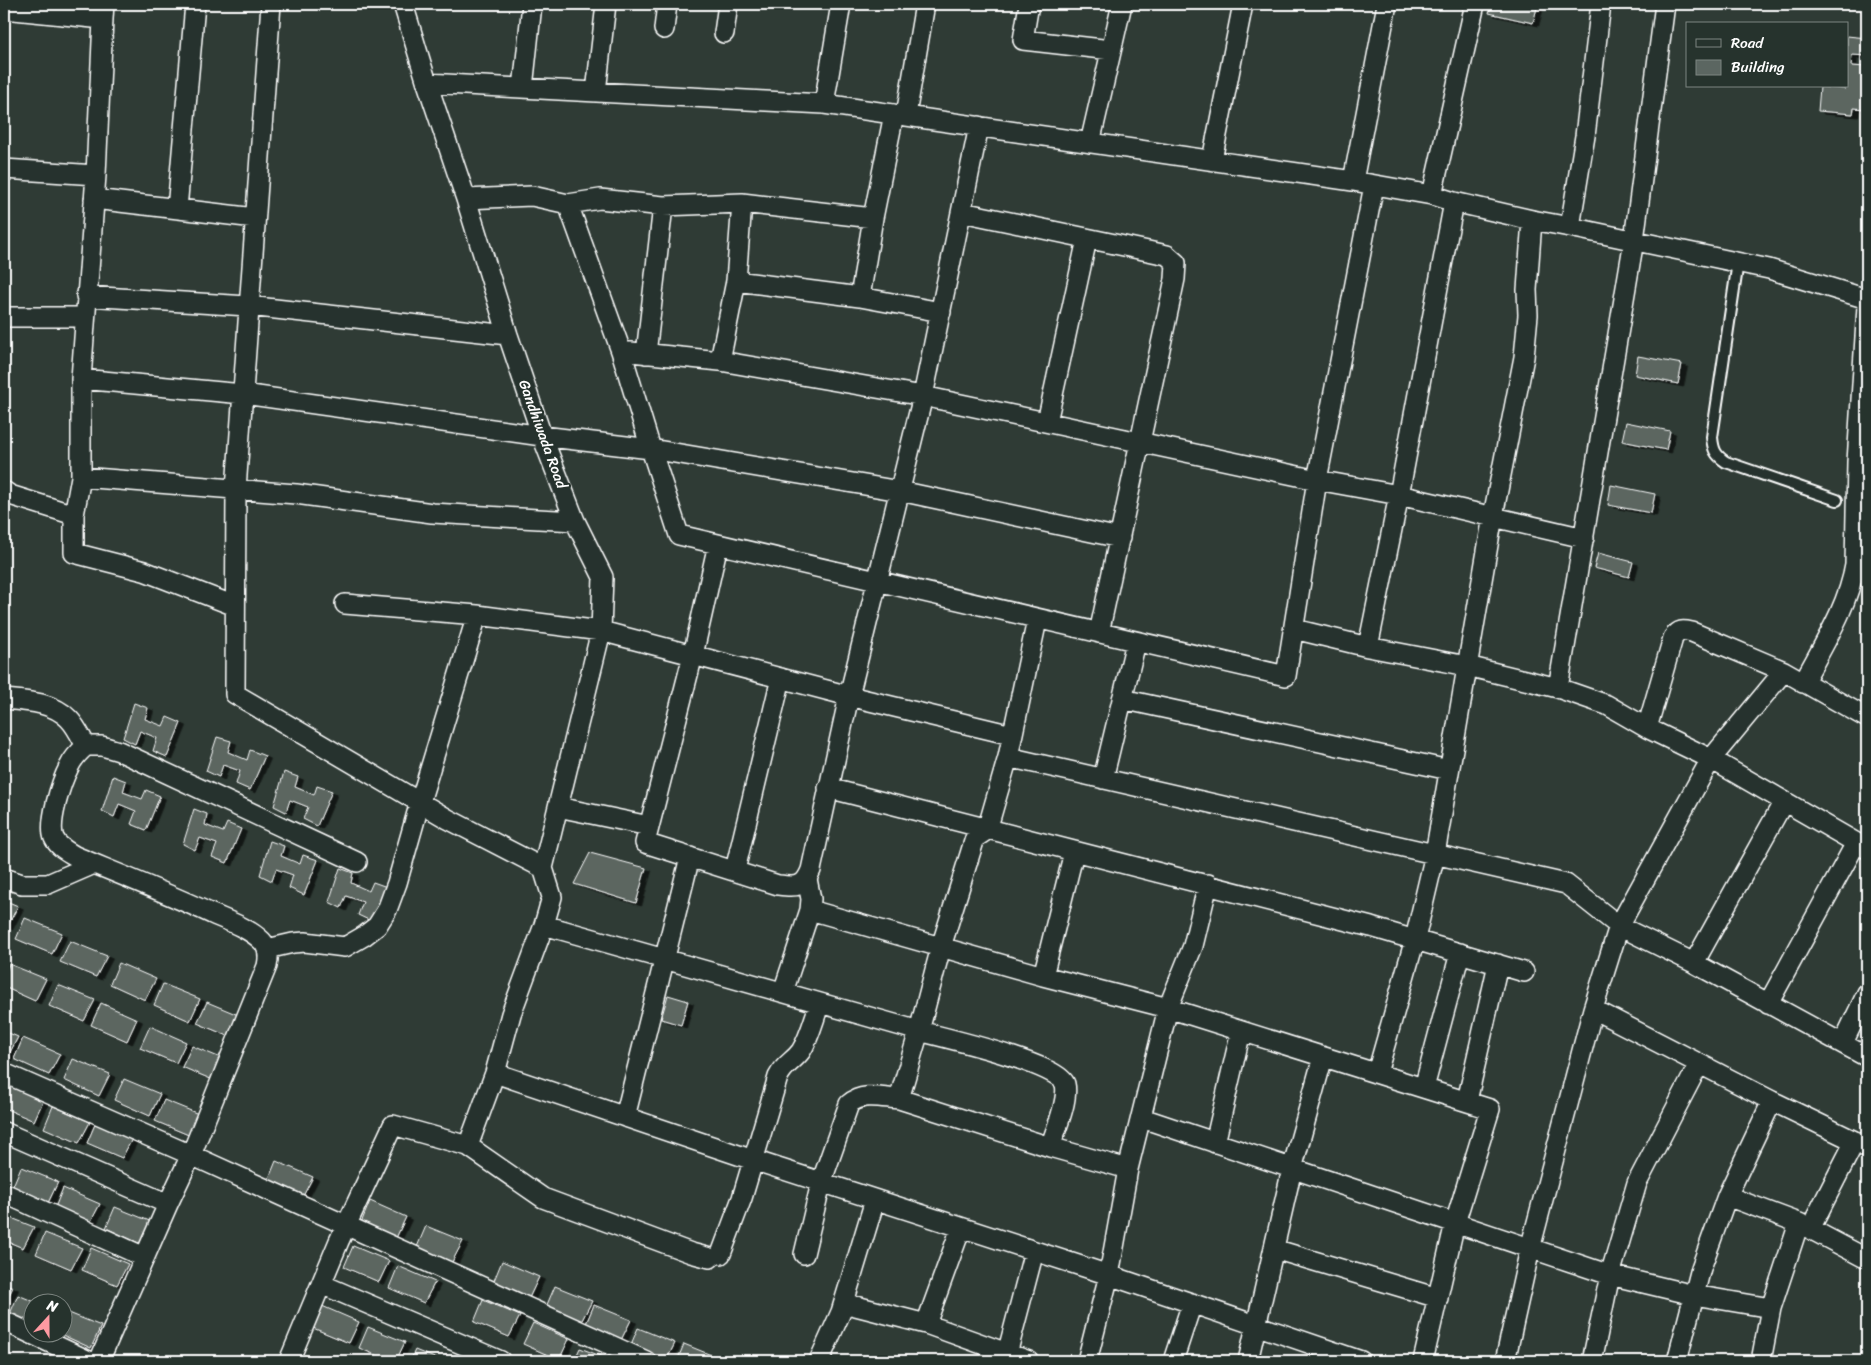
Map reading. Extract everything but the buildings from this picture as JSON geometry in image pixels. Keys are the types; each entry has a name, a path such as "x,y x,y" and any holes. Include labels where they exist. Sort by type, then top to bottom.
{"street":[{"path":"177,209 195,4"},
{"path":"271,4 236,489 235,694 448,819 543,868 552,896 544,926 511,1014 495,1073 468,1146"},
{"name":"Gandhiwada Road","path":"403,4 542,436 574,521 603,577 601,631 543,868"},
{"path":"523,88 532,4"},
{"path":"596,92 606,4"},
{"path":"664,29 667,4"},
{"path":"724,33 728,4"},
{"path":"824,104 841,4"},
{"path":"860,297 872,218 900,115 925,4"},
{"path":"1029,4 1023,40 1111,50"},
{"path":"1090,142 1122,4"},
{"path":"1212,160 1243,4"},
{"path":"1353,181 1387,4"},
{"path":"1432,195 1475,4"},
{"path":"1570,227 1585,136 1601,4"},
{"path":"1558,688 1634,240 1665,4"},
{"path":"4,9 104,11 96,175 81,379 81,477 74,515 74,553 144,571 236,606"},
{"path":"427,83 824,104 1353,181 1432,195 1532,220 1769,269 1867,299"},
{"path":"783,992 810,910 807,879 819,835 849,696 923,396 979,126"},
{"path":"4,169 96,175"},
{"path":"568,204 621,351 679,535 1037,620 1286,676 1317,480 1374,185"},
{"path":"466,199 532,196 568,204 600,199 663,206 742,203 872,218"},
{"path":"94,199 255,218"},
{"path":"1368,647 1400,495 1454,202"},
{"path":"720,361 736,281 742,203"},
{"path":"646,354 663,206"},
{"path":"962,212 1166,255 1176,263 1175,279 1099,634"},
{"path":"1377,1073 1415,939 1435,854 1493,516 1524,357 1528,315 1527,290 1532,220"},
{"path":"1047,422 1087,239"},
{"path":"736,281 860,297 941,312"},
{"path":"86,296 248,306 508,335"},
{"path":"1803,683 1846,599 1855,565 1857,462 1867,306"},
{"path":"4,317 85,317"},
{"path":"621,351 720,361 923,396 1317,480 1400,495 1584,538"},
{"path":"81,379 243,394 542,436 651,449 900,491 1120,538"},
{"path":"81,477 296,494 432,513 574,521"},
{"path":"4,491 10,495 74,515"},
{"path":"718,544 693,655 645,843 778,885 799,886 807,879"},
{"path":"345,604 477,615 601,631 849,696 1012,735"},
{"path":"268,949 293,942 344,947 377,926 387,910 397,883 477,615"},
{"path":"899,1099 941,947 975,838 987,830 1008,757 1037,620"},
{"path":"1294,629 1368,647 1467,666 1558,688 1607,705 1647,728 1711,759 1862,846 1768,1004"},
{"path":"1647,728 1673,638 1677,632 1682,630 1692,632 1784,671 1867,718"},
{"path":"1103,779 1136,642"},
{"path":"1505,1361 1530,1249 1593,1009 1619,926 1711,759 1784,671"},
{"path":"735,870 781,678"},
{"path":"4,699 36,702 56,709 70,720 86,746"},
{"path":"1122,699 1449,770"},
{"path":"99,1361 191,1155 268,966 268,949 263,941 246,929 63,849 55,841 52,832 52,822 64,776 78,752 86,746 102,746 119,751 357,862"},
{"path":"1008,757 1566,884 1619,926 1867,1057"},
{"path":"828,788 1074,852 1208,884 1415,939 1524,972"},
{"path":"1694,964 1784,801"},
{"path":"558,808 649,826"},
{"path":"1044,976 1074,852"},
{"path":"625,1117 690,857"},
{"path":"4,878 22,884 48,884 94,864"},
{"path":"1086,1361 1109,1275 1128,1169 1168,1008 1193,946 1208,884"},
{"path":"810,910 1044,976 1168,1008 1490,1109 1454,1223 1423,1361"},
{"path":"544,926 984,1048 1036,1065 1056,1074 1065,1085 1065,1095 1050,1148"},
{"path":"1424,1088 1460,953"},
{"path":"1467,1102 1498,964"},
{"path":"1843,1043 1867,994"},
{"path":"289,1361 346,1226 393,1126 468,1146 543,1198 691,1253 716,1256 742,1198 778,1077 782,1068 794,1059 803,1048 820,1003"},
{"path":"1593,1009 1772,1101 1861,1144 1804,1226 1771,1308 1760,1361"},
{"path":"1214,1143 1241,1031"},
{"path":"1248,1361 1258,1326 1292,1169 1323,1057"},
{"path":"1592,1361 1610,1275 1637,1183 1699,1064"},
{"path":"4,1073 191,1155 646,1361"},
{"path":"495,1073 821,1183 1109,1275 1258,1326 1341,1358 1361,1361"},
{"path":"804,1254 821,1183 849,1104 856,1098 863,1096 899,1099 1050,1148 1128,1169"},
{"path":"1678,1361 1701,1268 1728,1196 1772,1101"},
{"path":"1142,1118 1610,1275 1694,1295 1771,1308"},
{"path":"4,1132 168,1204"},
{"path":"4,1193 144,1258"},
{"path":"1728,1196 1804,1226 1867,1259"},
{"path":"819,1361 844,1303 875,1200"},
{"path":"926,1324 961,1228"},
{"path":"1274,1249 1438,1298"},
{"path":"1006,1354 1034,1251"},
{"path":"321,1284 501,1361"},
{"path":"844,1303 926,1324 1029,1361"},
{"path":"1172,1361 1192,1303"},
{"path":"4,1321 89,1361"}],"lane":[{"path":"1738,262 1712,437 1713,449 1717,456 1726,462 1837,500"}]}
